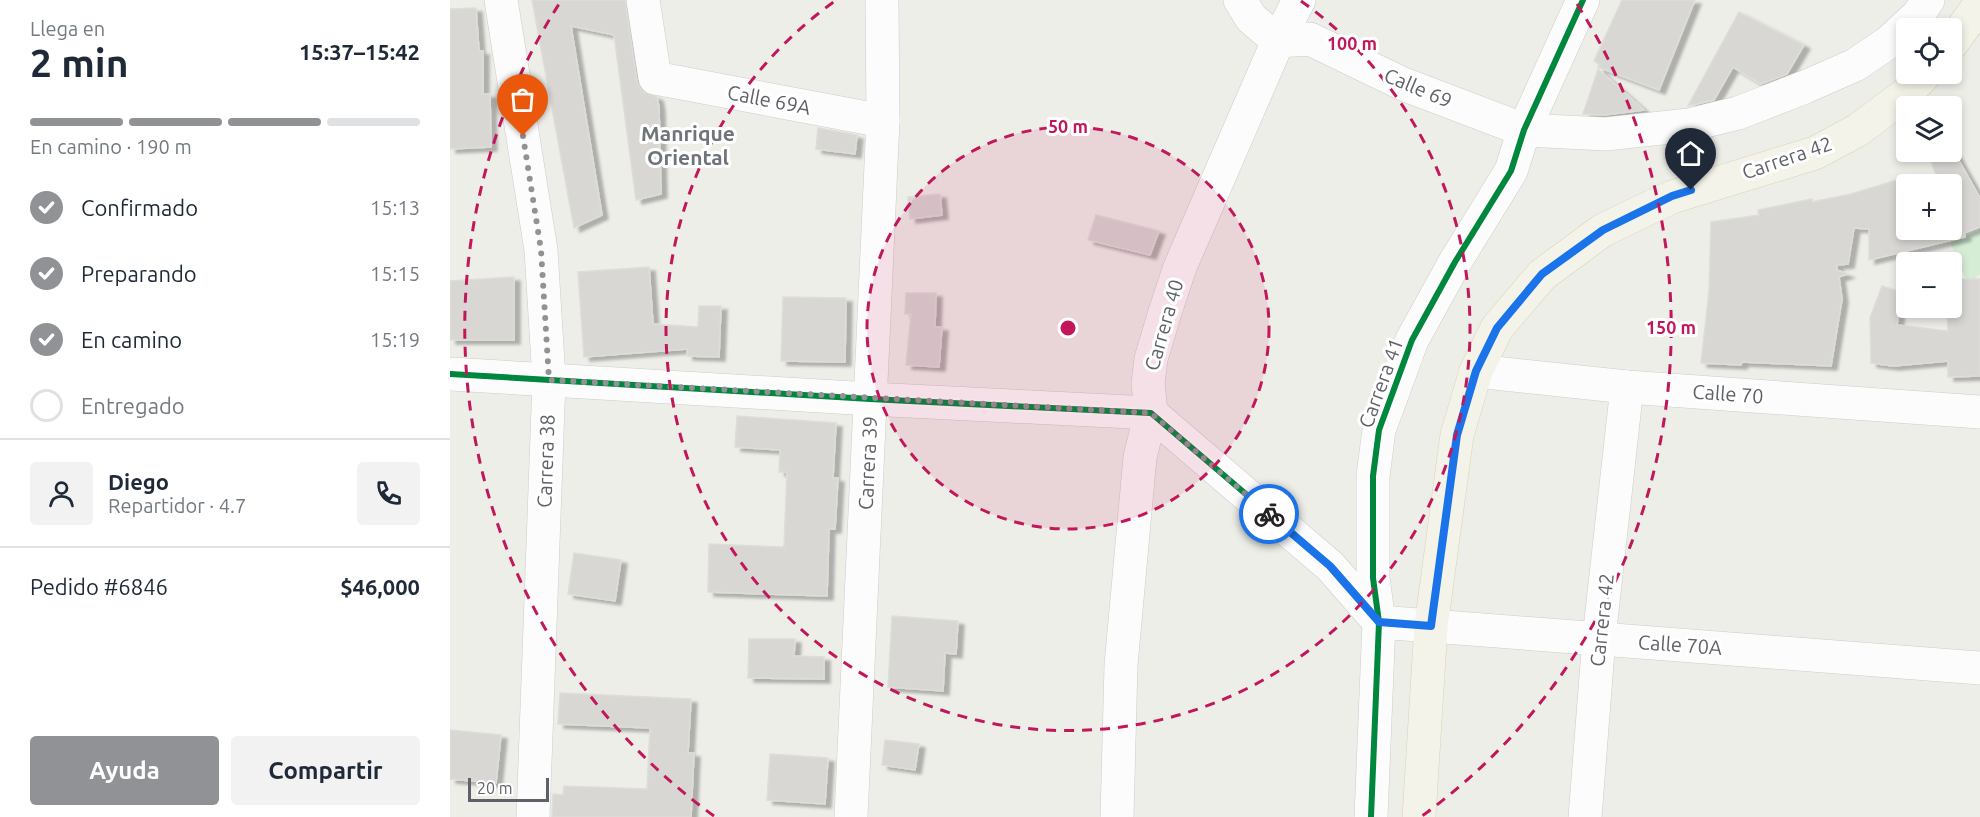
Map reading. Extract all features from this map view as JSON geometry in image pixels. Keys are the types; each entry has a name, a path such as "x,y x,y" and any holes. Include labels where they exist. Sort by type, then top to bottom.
{"main road":[{"name":"Carrera 42","path":"1476,371 1497,328 1542,274 1603,230 1672,196 1815,153 1858,130 1906,94 1916,84"},
{"path":"1419,817 1431,626 1457,435 1476,371"}],"street":[{"name":"Carrera 38","path":"501,0 541,250 549,380 533,817"},
{"name":"Calle 69A","path":"643,0 655,78 883,121"},
{"name":"Carrera 39","path":"851,817 883,121 882,0"},
{"path":"1240,0 1251,18 1278,41"},
{"name":"Carrera 40","path":"1117,817 1121,665 1140,457 1151,413 1148,383 1151,359 1180,267 1278,41 1299,0"},
{"name":"Carrera 41","path":"1371,817 1379,622 1373,578 1373,476 1379,430 1412,340 1455,262 1511,171 1524,130 1583,0"},
{"name":"Calle 69","path":"1278,41 1310,39 1403,84 1524,130 1606,134 1689,125 1738,113 1855,65 1889,42 1918,15 1928,0"},
{"name":"Calle 70","path":"1476,371 1627,387 1980,412"},
{"path":"450,374 1151,413 1330,566 1379,622"},
{"name":"Carrera 42","path":"1586,817 1599,638 1627,387"},
{"name":"Calle 70A","path":"1379,622 1980,668"}],"green space":[{"path":"1980,231 1980,274 1968,284 1962,270 1962,252 1954,252 1950,242 1962,240 1962,238"}],"building":[{"path":"532,0 625,0 637,82 642,91 657,97 659,107 661,194 636,200 614,35 571,26 602,215 574,228"},
{"path":"1622,0 1695,0 1659,90 1598,67 1599,64 1594,61"},
{"path":"476,8 479,51 483,51 483,94 490,94 491,147 450,149 450,9"},
{"path":"1739,12 1804,45 1787,74 1761,84 1733,67 1714,100 1688,106"},
{"path":"1598,69 1644,110 1604,115 1583,114"},
{"path":"818,128 857,135 855,154 816,149"},
{"path":"1931,162 1960,162 1980,198 1980,227 1964,233 1965,237 1962,238 1962,174 1936,174"},
{"path":"1896,180 1896,240 1952,240 1869,260 1869,229 1854,228 1848,264 1837,265 1837,270 1848,274 1839,277 1842,299 1831,366 1742,362 1741,365 1701,363 1709,291 1711,222 1759,215 1758,210 1812,199 1812,202 1851,194"},
{"path":"940,194 942,215 910,219 908,197"},
{"path":"1096,215 1159,231 1150,255 1088,240"},
{"path":"649,267 653,324 698,327 699,306 721,306 719,357 687,356 687,349 584,357 578,272"},
{"path":"514,277 514,340 450,340 450,281"},
{"path":"1962,279 1980,279 1980,376 1948,377 1948,361 1893,366 1871,363 1870,318 1882,286 1896,290 1897,325 1948,331 1947,318 1962,318"},
{"path":"906,293 936,293 935,327 942,327 939,367 906,365 911,314 905,314"},
{"path":"783,297 846,298 845,362 781,361"},
{"path":"737,416 836,423 833,478 838,478 835,529 829,529 827,596 708,592 709,544 784,547 787,472 779,472 780,450 735,447"},
{"path":"574,553 621,560 615,601 568,594"},
{"path":"892,616 958,621 956,654 945,653 943,691 888,687"},
{"path":"749,639 795,639 794,656 824,657 824,679 748,678"},
{"path":"560,693 691,699 688,753 694,753 691,817 552,817 553,794 563,795 564,786 647,789 650,728 558,724"},
{"path":"450,730 501,735 496,783 450,779"},
{"path":"885,740 919,744 915,770 882,765"},
{"path":"770,754 828,758 825,804 767,800"}],"cycle path":[{"path":"1371,817 1379,622 1373,578 1373,476 1379,430 1412,340 1455,262 1511,171 1524,130 1583,0"},
{"path":"450,374 1151,413 1330,566 1379,622"}],"way so far":[{"path":"523,136 541,250 549,380 1151,413 1269,514"}],"district":[{"name":"Manrique Oriental","path":"688,146"}],"route":[{"path":"1269,514 1330,566 1379,622 1431,626 1457,435 1476,371 1497,328 1542,274 1603,230 1672,196 1691,190"}]}
